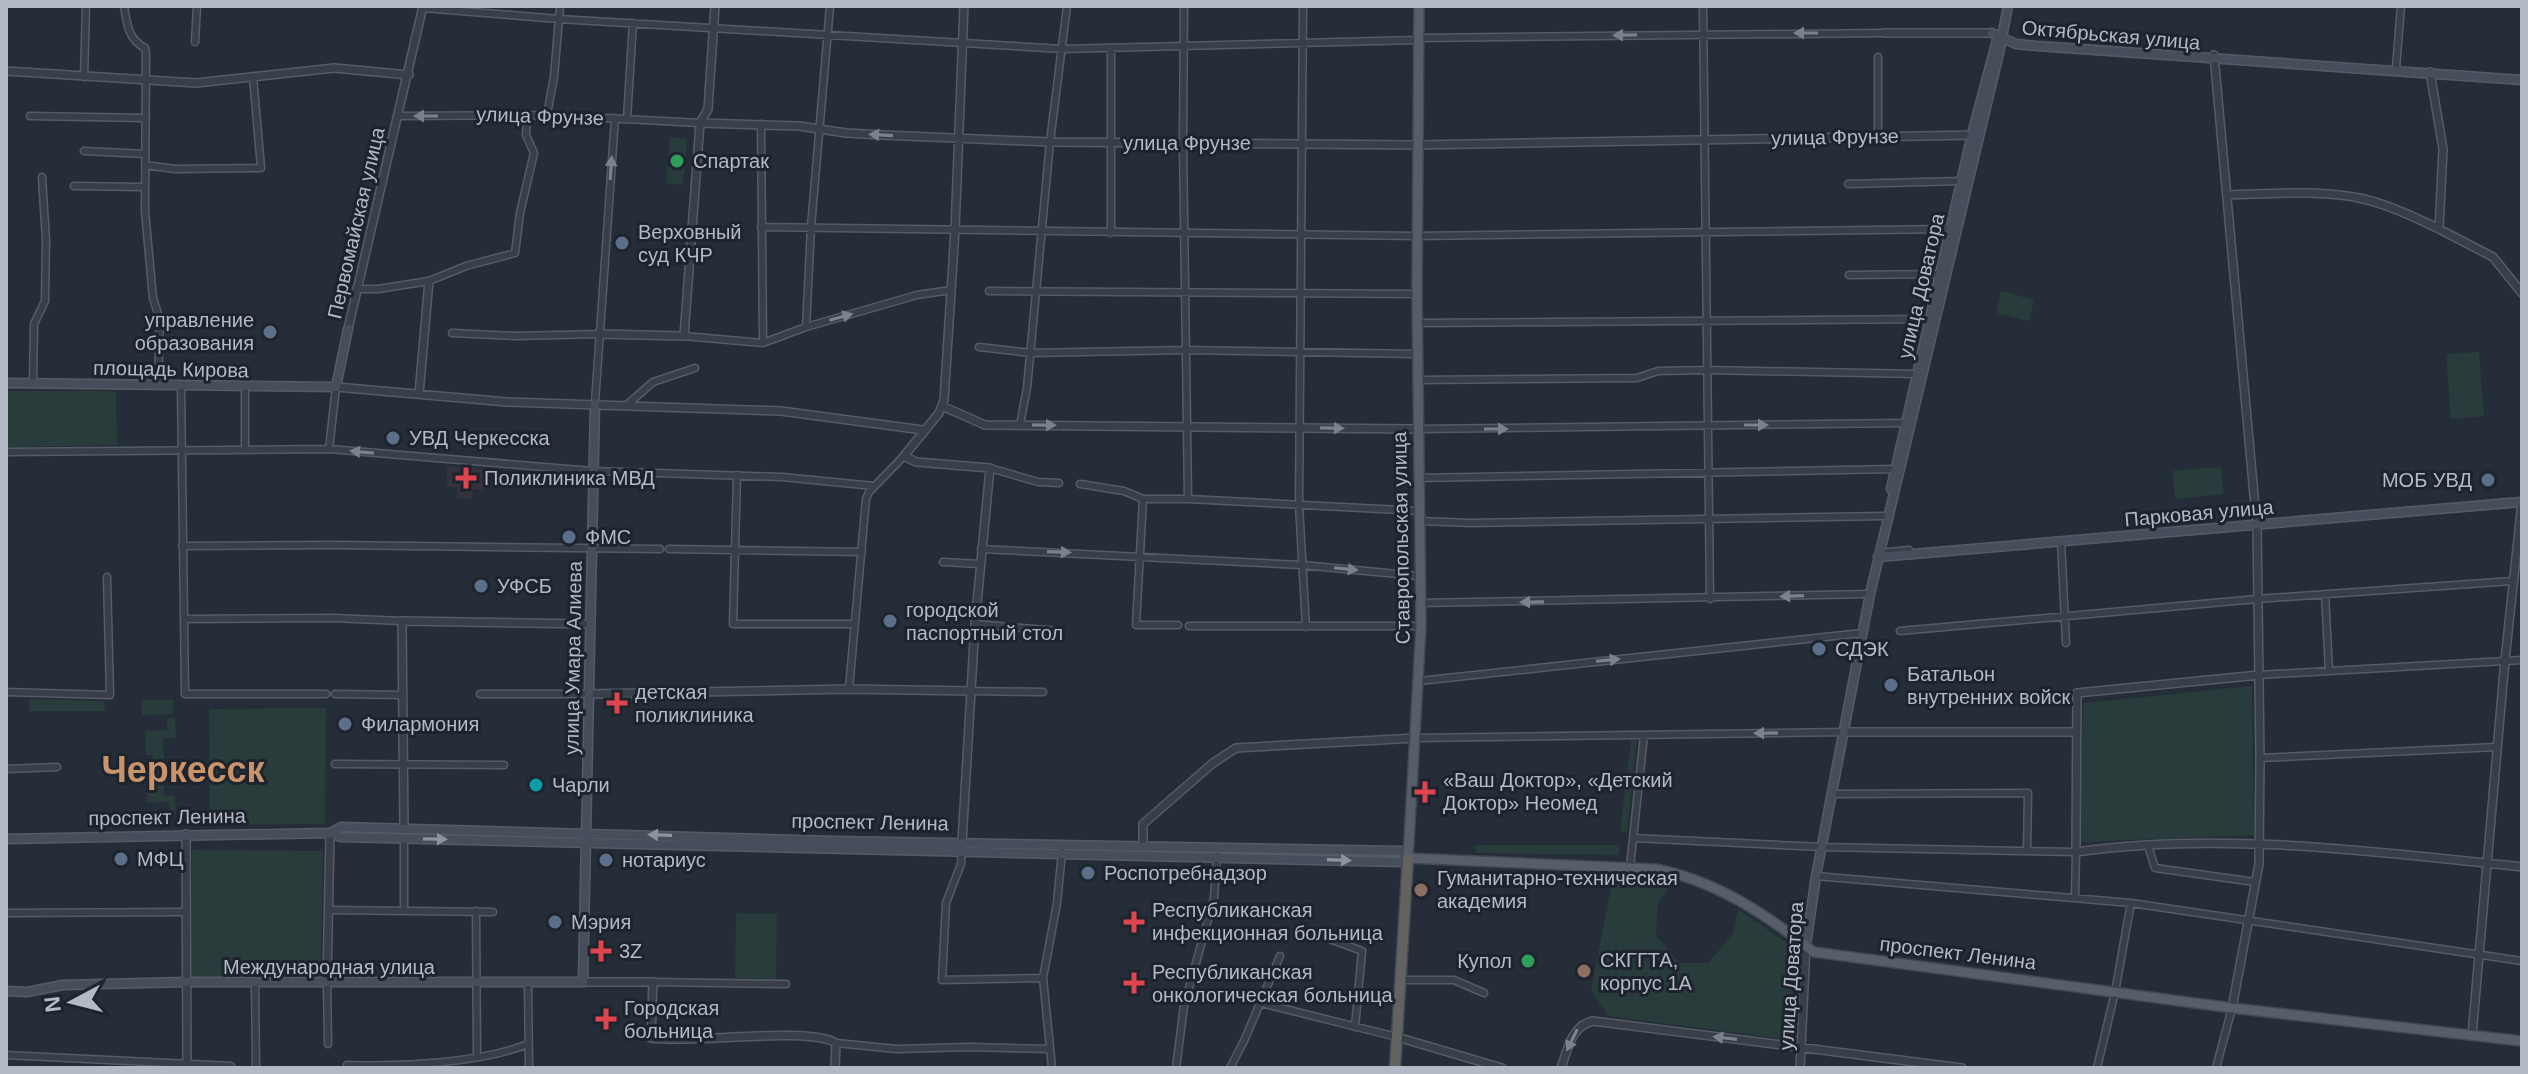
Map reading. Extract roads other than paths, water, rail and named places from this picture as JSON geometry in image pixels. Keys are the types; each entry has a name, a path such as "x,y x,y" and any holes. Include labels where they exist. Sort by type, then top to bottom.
{"highway":[{"name":"Ставропольская улица","path":"1395,1068 1408,858"}],"main road":[{"name":"Ставропольская улица","path":"1408,858 1421,626 1417,323 1419,6"},
{"name":"улица Доватора","path":"1806,945 1816,876 1870,594 1998,36 2008,6"},
{"name":"Октябрьская улица","path":"1998,36 2027,42 2214,57 2522,78"},
{"name":"Октябрьская улица","path":"2214,57 2430,72"},
{"name":"улица Доватора","path":"1879,555 1905,423 1975,134"},
{"name":"Первомайская улица","path":"336,387 348,329"},
{"name":"площадь Кирова","path":"6,383 336,387"},
{"name":"улица Умара Алиева","path":"583,982 595,403"},
{"name":"Парковая улица","path":"1879,555 2061,541 2256,520 2521,502"},
{"name":"проспект Ленина","path":"6,839 330,829 341,837 585,833 1062,852 1401,862 1408,858 1630,867 1670,872 1705,883 1764,916 1814,952 2232,1008 2522,1041"},
{"name":"проспект Ленина","path":"404,834 585,843 1143,846 1401,851 1408,858"},
{"name":"Международная улица","path":"6,991 27,992 63,985 186,982 583,982"}],"street":[{"path":"84,77 86,6"},
{"path":"124,6 131,37 145,48 144,187 153,298 160,320 158,385"},
{"path":"195,42 197,6"},
{"path":"547,115 554,77 560,6"},
{"path":"684,336 700,123 708,109 715,6"},
{"path":"806,327 811,227 830,6"},
{"path":"849,689 866,499 942,406 955,230 964,6"},
{"path":"1020,425 1031,353 1050,142 1067,6"},
{"path":"1184,6 1188,499"},
{"path":"1303,6 1299,505 1306,627"},
{"path":"1703,6 1708,370 1706,474 1710,599"},
{"path":"2396,68 2401,6"},
{"path":"423,7 559,19 1063,49 1703,33 1998,36"},
{"name":"Первомайская улица","path":"348,329 423,7"},
{"path":"627,119 633,23"},
{"path":"1111,48 1111,233"},
{"path":"1878,57 1878,137"},
{"path":"2214,57 2256,520 2260,758 2259,864 2232,1008 2216,1068"},
{"path":"6,71 196,83 334,68 409,75"},
{"path":"2430,72 2443,149 2439,229"},
{"path":"145,165 175,169 261,168 253,76"},
{"path":"356,289 429,281 466,266 515,253 520,213 534,153 526,135 527,115"},
{"name":"улица Фрунзе","path":"398,116 547,115 761,124 846,133 1110,143 1418,145 1975,134"},
{"path":"30,116 146,118"},
{"name":"улица Умара Алиева","path":"595,403 615,118"},
{"path":"761,124 763,343"},
{"path":"84,151 145,154"},
{"path":"33,383 34,324 45,301 46,240 42,177"},
{"path":"1848,184 1962,181"},
{"path":"74,186 144,187"},
{"path":"2228,195 2292,194 2362,198 2384,205 2493,257 2522,293"},
{"path":"761,227 1417,236 1951,229"},
{"path":"1849,275 1940,274"},
{"path":"419,394 429,281"},
{"path":"452,333 684,336 763,343 806,327 917,295 951,290"},
{"path":"989,291 1417,294"},
{"path":"1417,323 1930,319"},
{"path":"979,347 1031,353 1299,350 1418,354"},
{"path":"628,404 653,382 695,368"},
{"path":"1418,380 1637,378 1658,371 1708,370 1917,374"},
{"path":"181,386 185,694 326,694"},
{"path":"245,387 245,450"},
{"path":"336,387 507,402 781,411 923,430"},
{"name":"Первомайская улица","path":"329,449 336,387"},
{"path":"942,406 985,425 1418,429 1905,423"},
{"path":"6,452 329,449 592,471 737,475 874,486"},
{"path":"904,456 916,462 990,468 1038,482 1059,483"},
{"path":"990,468 975,624 961,864 946,903 942,980 1043,978"},
{"path":"1418,478 1895,469"},
{"path":"737,475 733,624 855,624"},
{"path":"1080,484 1124,491 1143,499 1299,505 1419,516 1709,520 1885,516"},
{"path":"1143,499 1136,625 1178,625"},
{"path":"2472,1035 2521,502"},
{"path":"2061,541 2066,643"},
{"path":"182,546 660,549"},
{"path":"669,549 862,552"},
{"path":"981,549 1302,565 1419,576"},
{"path":"1879,555 1909,550"},
{"path":"943,562 980,564"},
{"path":"6,692 110,695 107,577"},
{"path":"1900,631 2257,599 2512,581"},
{"path":"1420,603 1870,594"},
{"path":"2325,594 2329,671"},
{"path":"184,619 337,618 591,624"},
{"path":"402,621 404,910"},
{"path":"975,624 1059,631"},
{"path":"1189,626 1421,626"},
{"path":"1419,681 1862,633"},
{"path":"2075,897 2077,693 2259,675 2522,660"},
{"path":"480,694 849,689 1043,692"},
{"path":"335,694 402,695"},
{"path":"1143,846 1143,824 1213,763 1236,748 1416,738 2076,732"},
{"path":"1630,867 1644,735"},
{"path":"2260,758 2497,747"},
{"path":"335,764 504,765"},
{"path":"6,769 57,767"},
{"path":"1832,794 2028,793 2027,851"},
{"path":"328,1044 330,829"},
{"path":"186,834 187,1066"},
{"path":"1633,838 1822,847 2076,852 2148,846 2259,844 2522,867"},
{"path":"2148,846 2155,868 2255,882"},
{"path":"1052,1068 1043,978 1057,903 1062,852"},
{"path":"1176,1068 1184,1006 1214,898 1217,855"},
{"path":"1816,876 2131,903 2522,961"},
{"path":"2097,1068 2131,903"},
{"path":"328,910 493,912"},
{"path":"476,911 477,1057"},
{"path":"6,913 184,912"},
{"path":"1327,938 1362,951 1355,1027"},
{"name":"улица Доватора","path":"1800,1068 1806,945"},
{"path":"1230,1068 1280,956"},
{"path":"1400,980 1454,980 1484,993"},
{"path":"255,982 256,1068"},
{"name":"Международная улица","path":"583,982 786,984"},
{"path":"653,982 651,1038 672,1041 791,1037 897,1049 1050,1049"},
{"path":"528,984 529,1068"},
{"path":"1261,1003 1397,1037 1502,1068"},
{"path":"1561,1068 1575,1031 1593,1021 1960,1068"},
{"path":"835,1068 836,1043"},
{"path":"347,1065 410,1064 502,1055 528,1044"},
{"path":"6,1055 231,1066"}],"place":[{"name":"Спартак","path":"677,161"},
{"name":"Верховный суд КЧР","path":"622,243"},
{"name":"управление образования","path":"270,332"},
{"name":"УВД Черкесска","path":"393,438"},
{"name":"Поликлиника МВД","path":"466,478"},
{"name":"МОБ УВД","path":"2488,480"},
{"name":"ФМС","path":"569,537"},
{"name":"УФСБ","path":"481,586"},
{"name":"городской паспортный стол","path":"890,621"},
{"name":"СДЭК","path":"1819,649"},
{"name":"Батальон внутренних войск","path":"1891,685"},
{"name":"детская поликлиника","path":"617,703"},
{"name":"Филармония","path":"345,724"},
{"name":"Чарли","path":"536,785"},
{"name":"«Ваш Доктор», «Детский Доктор» Неомед","path":"1425,792"},
{"name":"МФЦ","path":"121,859"},
{"name":"нотариус","path":"606,860"},
{"name":"Роспотребнадзор","path":"1088,873"},
{"name":"Гуманитарно-техническая академия","path":"1421,890"},
{"name":"Мэрия","path":"555,922"},
{"name":"Республиканская инфекционная больница","path":"1134,922"},
{"name":"3Z","path":"601,951"},
{"name":"Купол","path":"1528,961"},
{"name":"СКГГТА, корпус 1А","path":"1584,971"},
{"name":"Республиканская онкологическая больница","path":"1134,983"},
{"name":"Городская больница","path":"606,1019"}],"district":[{"name":"Черкесск","path":"183,769"}]}
